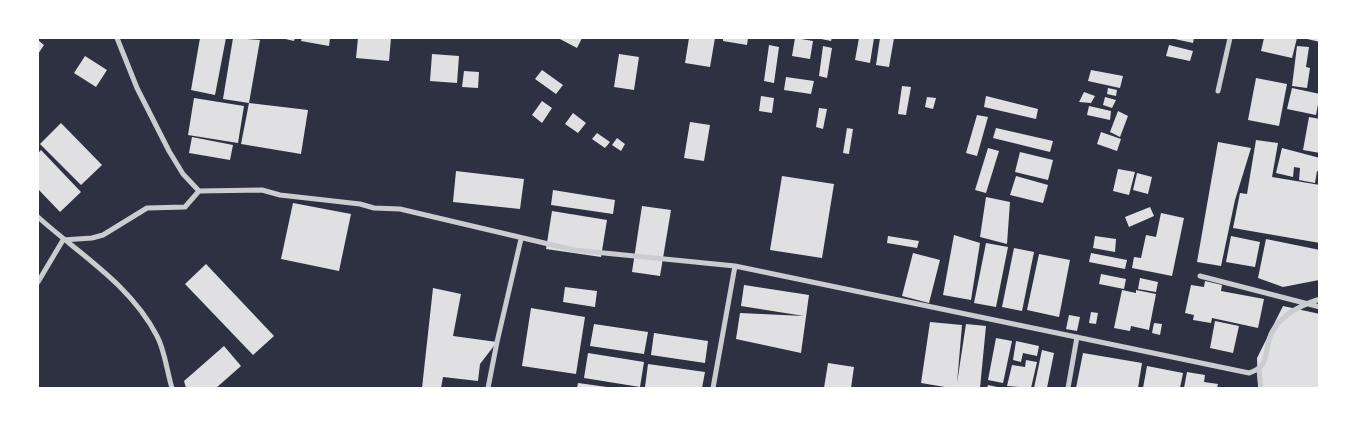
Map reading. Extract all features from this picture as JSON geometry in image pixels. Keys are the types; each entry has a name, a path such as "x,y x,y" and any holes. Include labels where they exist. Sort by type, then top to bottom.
{"street":[{"path":"117,38 137,88 169,150 183,174 199,191 262,190 280,196 360,204 374,208 400,209 574,250 735,266 1249,373 1259,370 1265,361 1272,332 1286,315 1304,304 1320,299"},
{"path":"1218,91 1230,38"},
{"path":"63,240 92,238 103,235 147,208 185,207 199,191"},
{"path":"38,217 63,240 100,268 135,302 158,338 172,388"},
{"path":"488,388 521,239"},
{"path":"38,282 63,240"},
{"path":"713,388 735,266"},
{"path":"1200,276 1320,307"},
{"path":"1068,388 1077,337"},
{"path":"1259,370 1261,388"}],"building":[{"path":"200,38 226,38 215,95 191,90"},
{"path":"233,38 260,40 249,103 223,99"},
{"path":"281,38 295,38 294,41"},
{"path":"302,38 330,38 329,46 301,41"},
{"path":"358,38 391,38 389,61 356,58"},
{"path":"558,38 582,38 577,48"},
{"path":"689,38 715,38 710,67 685,63"},
{"path":"723,38 748,38 747,45 723,41"},
{"path":"795,38 813,41 810,59 792,56"},
{"path":"816,38 832,38 831,41"},
{"path":"859,38 874,38 870,63 855,60"},
{"path":"880,38 894,38 889,67 876,65"},
{"path":"1170,38 1194,38 1193,43"},
{"path":"1264,38 1297,38 1292,58 1261,51"},
{"path":"1303,38 1320,38 1320,42"},
{"path":"38,40 44,45 38,54"},
{"path":"769,45 779,47 774,83 764,81"},
{"path":"1169,45 1193,51 1190,61 1166,56"},
{"path":"823,46 832,48 827,78 819,76"},
{"path":"1297,46 1309,47 1306,67 1310,68 1307,88 1292,86"},
{"path":"432,54 459,56 457,83 430,81"},
{"path":"619,54 639,57 634,90 614,87"},
{"path":"85,56 107,70 96,87 74,73"},
{"path":"542,70 563,85 556,94 535,79"},
{"path":"1091,70 1123,76 1120,88 1088,81"},
{"path":"464,71 479,72 478,88 462,87"},
{"path":"786,77 814,81 811,94 784,90"},
{"path":"1256,78 1287,84 1279,126 1248,120"},
{"path":"902,86 911,87 906,115 898,114"},
{"path":"1108,88 1117,90 1116,96 1107,94"},
{"path":"1292,88 1320,94 1316,115 1287,109"},
{"path":"1084,92 1095,96 1091,103 1079,102"},
{"path":"761,96 774,98 772,113 759,111"},
{"path":"986,96 1038,109 1036,119 984,107"},
{"path":"927,97 936,98 933,109 925,107"},
{"path":"1105,97 1116,100 1112,108 1103,105"},
{"path":"194,98 244,106 238,143 188,135"},
{"path":"542,101 552,108 542,123 532,115"},
{"path":"249,103 308,110 301,154 241,144"},
{"path":"1089,106 1111,111 1110,120 1087,115"},
{"path":"819,108 827,109 823,129 816,127"},
{"path":"1118,111 1128,116 1120,137 1110,132"},
{"path":"573,113 586,123 578,133 565,124"},
{"path":"977,115 988,117 977,156 966,153"},
{"path":"1309,117 1320,119 1320,153 1303,150"},
{"path":"690,122 710,125 704,161 684,158"},
{"path":"61,123 102,165 81,185 40,144"},
{"path":"847,128 853,129 849,154 843,153"},
{"path":"996,128 1053,141 1050,152 993,138"},
{"path":"1101,132 1121,139 1117,151 1097,144"},
{"path":"597,133 610,142 605,148 592,139"},
{"path":"192,137 233,145 230,160 189,153"},
{"path":"617,138 625,144 621,151 612,145"},
{"path":"1256,140 1278,143 1272,177 1320,185 1320,243 1233,228 1240,193 1247,194"},
{"path":"1218,142 1251,148 1235,200 1221,266 1197,262"},
{"path":"988,148 999,151 986,193 975,190"},
{"path":"1282,148 1320,158 1320,172 1317,171 1315,183 1299,180 1300,168 1294,167 1293,177 1276,173"},
{"path":"41,150 81,192 60,212 38,189 38,153"},
{"path":"1020,152 1053,160 1048,180 1015,172"},
{"path":"1118,169 1135,172 1129,195 1113,191"},
{"path":"456,171 524,179 520,209 453,202"},
{"path":"1137,173 1152,177 1148,194 1133,190"},
{"path":"782,176 834,184 822,258 770,250"},
{"path":"1016,176 1048,185 1043,203 1010,195"},
{"path":"553,190 615,200 613,214 551,205"},
{"path":"986,197 1010,202 1007,244 980,237"},
{"path":"293,203 351,214 339,271 281,259"},
{"path":"642,206 671,210 660,276 632,272"},
{"path":"1150,207 1154,216 1129,227 1125,217"},
{"path":"552,211 607,220 601,257 546,249"},
{"path":"1161,213 1184,218 1172,276 1132,268 1134,257 1141,258 1146,235 1156,237"},
{"path":"954,235 980,243 971,300 943,295"},
{"path":"888,236 919,241 917,248 887,243"},
{"path":"1095,236 1116,239 1115,252 1093,248"},
{"path":"1231,236 1260,242 1255,267 1226,262"},
{"path":"1266,239 1320,250 1319,280 1283,287 1258,278"},
{"path":"986,243 1008,247 996,307 974,303"},
{"path":"1014,248 1034,252 1022,311 1002,307"},
{"path":"913,253 940,260 929,303 902,296"},
{"path":"1091,253 1127,260 1125,269 1089,262"},
{"path":"1039,254 1070,260 1059,317 1027,310"},
{"path":"206,264 274,336 253,355 185,284"},
{"path":"1101,274 1126,279 1124,289 1099,284"},
{"path":"1140,278 1158,282 1156,292 1138,289"},
{"path":"1205,281 1222,285 1221,291 1264,299 1258,328 1212,318 1211,323 1193,320 1194,315 1185,313 1191,285 1204,287"},
{"path":"744,285 809,295 801,353 736,339 740,313 804,316 741,306"},
{"path":"565,287 597,291 595,307 563,302"},
{"path":"433,288 461,294 453,336 497,342 480,364 478,381 443,377 441,388 422,388"},
{"path":"1122,290 1136,293 1136,290 1156,294 1149,330 1131,326 1130,331 1114,328"},
{"path":"1283,306 1320,314 1319,388 1258,388 1257,358"},
{"path":"531,308 585,317 576,374 522,366"},
{"path":"1091,312 1098,313 1096,324 1089,323"},
{"path":"1069,315 1080,317 1077,331 1066,329"},
{"path":"1215,321 1239,326 1233,353 1210,348"},
{"path":"930,322 962,325 957,383 966,324 986,326 980,388 951,388 921,383"},
{"path":"1154,323 1162,324 1160,335 1152,333"},
{"path":"594,324 648,332 644,354 590,346"},
{"path":"654,333 708,341 705,363 651,355"},
{"path":"996,338 1012,341 1003,383 988,380"},
{"path":"1016,341 1039,346 1037,356 1023,353 1021,362 1013,360"},
{"path":"224,346 241,366 216,388 186,388 184,381"},
{"path":"1042,350 1054,353 1047,388 1034,388"},
{"path":"588,353 644,362 640,387 584,378"},
{"path":"1083,353 1142,363 1138,388 1076,388"},
{"path":"1026,360 1037,362 1031,388 1007,386 1012,365 1025,367"},
{"path":"828,363 854,367 851,388 824,388"},
{"path":"648,364 705,372 702,388 645,387"},
{"path":"1147,366 1183,373 1180,388 1143,388"},
{"path":"1187,372 1205,375 1204,382 1218,384 1217,388 1184,388"},
{"path":"578,383 607,387 607,388 577,388"},
{"path":"988,385 1002,388 987,388"}]}
